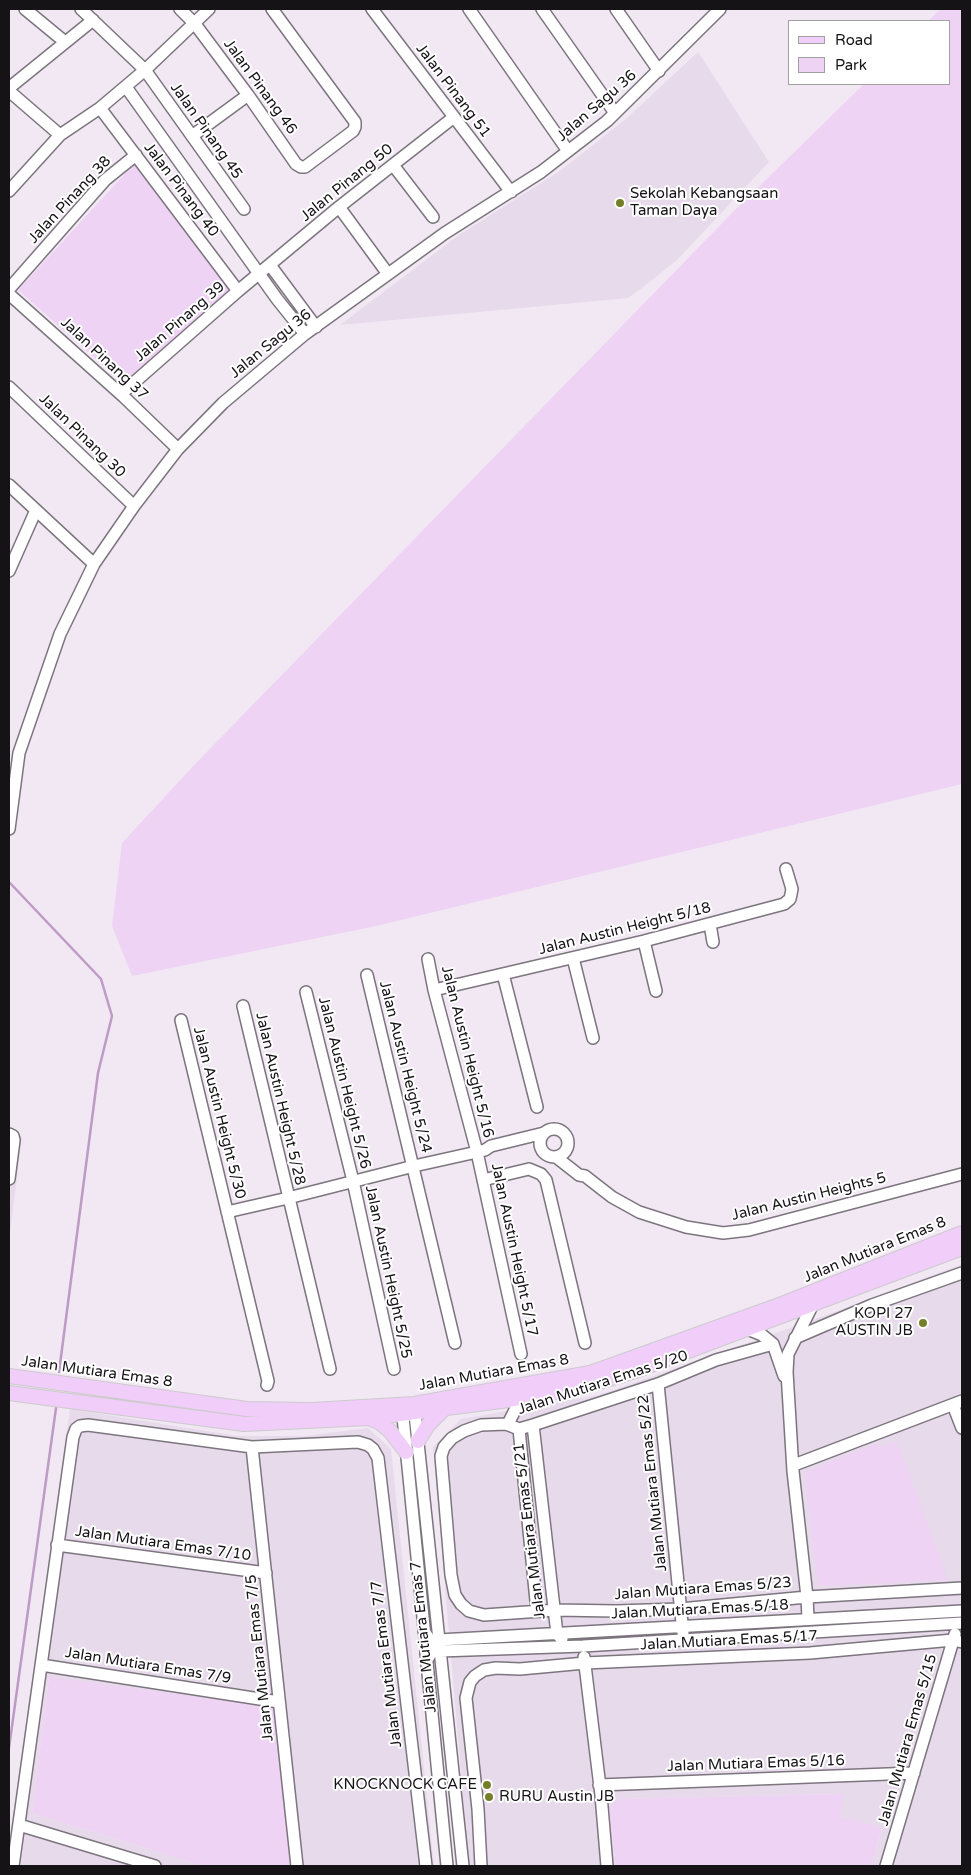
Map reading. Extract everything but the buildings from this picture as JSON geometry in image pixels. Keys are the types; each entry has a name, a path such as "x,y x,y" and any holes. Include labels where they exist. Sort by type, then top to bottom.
{"main road":[{"name":"Jalan Mutiara Emas 8","path":"9,1393 244,1424 369,1418 590,1373 782,1304 962,1233"},
{"name":"Jalan Mutiara Emas 8","path":"9,1376 247,1409 444,1409 521,1398 598,1383 812,1306 962,1248"},
{"path":"418,1441 428,1425 444,1409"},
{"path":"369,1418 379,1422 390,1431 406,1452"}],"street":[{"path":"25,9 65,42"},
{"name":"Jalan Pinang 45","path":"81,9 145,70 244,209"},
{"name":"Jalan Pinang 46","path":"180,9 195,24 296,164 305,167 353,131 355,127 354,122 272,9"},
{"path":"10,188 60,135 100,108 126,87 209,9"},
{"name":"Jalan Pinang 51","path":"372,9 510,192"},
{"path":"469,9 568,151"},
{"path":"542,9 615,113"},
{"path":"616,9 659,71"},
{"name":"Jalan Sagu 36","path":"9,830 14,752 60,634 94,564 134,506 178,449 223,404 305,334 445,233 541,172 615,113 720,9"},
{"path":"60,135 9,90 93,20"},
{"path":"126,87 259,274 305,334"},
{"path":"192,136 248,95"},
{"name":"Jalan Pinang 40","path":"100,108 238,290"},
{"name":"Jalan Pinang 50","path":"259,274 454,117"},
{"name":"Jalan Pinang 38","path":"9,289 105,180 136,155"},
{"path":"393,165 433,217"},
{"path":"339,208 388,274"},
{"path":"270,265 316,327"},
{"name":"Jalan Pinang 39","path":"121,394 238,290 259,274"},
{"name":"Jalan Pinang 37","path":"9,294 121,394 178,449"},
{"name":"Jalan Pinang 30","path":"9,387 134,506"},
{"path":"9,485 94,564"},
{"path":"9,571 36,510"},
{"name":"Jalan Austin Height 5/18","path":"434,990 644,941 784,904 790,899 792,890 786,869"},
{"path":"710,924 713,942"},
{"path":"644,941 656,991"},
{"path":"573,958 594,1038"},
{"name":"Jalan Austin Height 5/16","path":"428,959 434,990 481,1151"},
{"path":"503,974 537,1107"},
{"name":"Jalan Austin Height 5/24","path":"367,975 455,1343"},
{"name":"Jalan Austin Height 5/26","path":"306,992 353,1181"},
{"name":"Jalan Austin Height 5/28","path":"243,1006 330,1369"},
{"name":"Jalan Austin Height 5/30","path":"181,1020 268,1381 267,1385"},
{"path":"227,1212 481,1151 491,1146 544,1133 551,1129 560,1131 566,1137 574,1160 583,1170 584,1176"},
{"path":"541,1150 540,1141 544,1133"},
{"path":"9,1134 14,1140 9,1179"},
{"path":"481,1151 493,1152 528,1144 541,1150 547,1156 556,1157 564,1153 568,1145"},
{"name":"Jalan Austin Height 5/17","path":"481,1151 483,1180 521,1354"},
{"name":"Jalan Austin Heights 5","path":"556,1157 612,1197 639,1212 686,1227 723,1233 749,1230 962,1174"},
{"path":"483,1180 529,1169 541,1174 546,1180 585,1343"},
{"name":"Jalan Austin Height 5/25","path":"353,1181 394,1369"},
{"path":"795,1338 872,1305 962,1273"},
{"path":"808,1619 787,1387 788,1354 812,1306"},
{"path":"747,1329 762,1335 773,1344 787,1387"},
{"name":"Jalan Mutiara Emas 5/20","path":"455,1595 451,1576 441,1456 444,1447 452,1438 480,1425 514,1427 533,1425 658,1384 716,1360 773,1344"},
{"name":"Jalan Mutiara Emas 5/22","path":"658,1384 683,1640"},
{"path":"521,1398 514,1427 537,1611"},
{"path":"794,1466 958,1403 962,1428"},
{"name":"Jalan Mutiara Emas 7","path":"408,1409 418,1441 438,1646 463,1866"},
{"name":"Jalan Mutiara Emas 7","path":"408,1409 406,1452 447,1866"},
{"path":"14,1866 74,1432 80,1426 93,1425 252,1447"},
{"name":"Jalan Mutiara Emas 5/21","path":"533,1425 556,1610 557,1634 566,1641 583,1646"},
{"name":"Jalan Mutiara Emas 7/7","path":"252,1447 358,1442 368,1445 378,1458 426,1866"},
{"name":"Jalan Mutiara Emas 7/5","path":"252,1447 297,1866"},
{"name":"Jalan Mutiara Emas 7/10","path":"57,1545 266,1573"},
{"name":"Jalan Mutiara Emas 5/23","path":"455,1595 464,1608 479,1615 556,1610 680,1609 807,1597 962,1588"},
{"name":"Jalan Mutiara Emas 5/18","path":"438,1646 557,1634 962,1611"},
{"name":"Jalan Mutiara Emas 5/18","path":"438,1646 583,1646 960,1623"},
{"name":"Jalan Mutiara Emas 5/15","path":"886,1866 914,1773 958,1641 960,1623"},
{"path":"424,1631 438,1646 427,1660"},
{"name":"Jalan Mutiara Emas 5/17","path":"481,1866 478,1809 467,1691 470,1682 479,1673 496,1668 520,1668 585,1662 810,1653 958,1641"},
{"path":"583,1646 607,1866"},
{"name":"Jalan Mutiara Emas 7/9","path":"41,1665 279,1702"},
{"name":"Jalan Mutiara Emas 5/16","path":"599,1785 914,1773"},
{"path":"19,1825 156,1866"}],"shaded area":[{"name":"Sekolah Kebangsaan Taman Daya","path":"698,52 769,162 677,260 642,288 628,298 340,325 459,235 560,171 627,118"},
{"path":"9,1128 22,1137 9,1240"},
{"path":"962,1264 962,1866 871,1866 882,1829 840,1816 843,1794 619,1799 609,1809 616,1866 469,1866 433,1447 461,1419 599,1395 821,1317"},
{"path":"70,1409 237,1436 306,1436 368,1428 391,1449 434,1866 292,1866 49,1677 32,1813 203,1866 9,1866 9,1844"}],"green space":[{"path":"941,9 962,9 962,784 376,926 132,976 112,926 122,843 198,761 733,212 863,85 951,85 951,20 929,20"},
{"path":"136,162 229,290 124,384 18,290"},
{"path":"897,1441 948,1580 818,1586 805,1472 877,1443 879,1448"},
{"path":"49,1677 273,1707 292,1866 203,1866 32,1813"},
{"path":"844,1794 840,1816 882,1828 871,1866 616,1866 609,1808 619,1799"}],"waterway":[{"path":"10,883 101,979 112,1016 98,1073 59,1372"},
{"path":"9,1748 56,1408"}],"place":[{"name":"Sekolah Kebangsaan Taman Daya","path":"620,203"},
{"name":"KOPI 27 AUSTIN JB","path":"923,1323"},
{"name":"KNOCKNOCK CAFE","path":"487,1785"},
{"name":"RURU Austin JB","path":"489,1797"}]}
